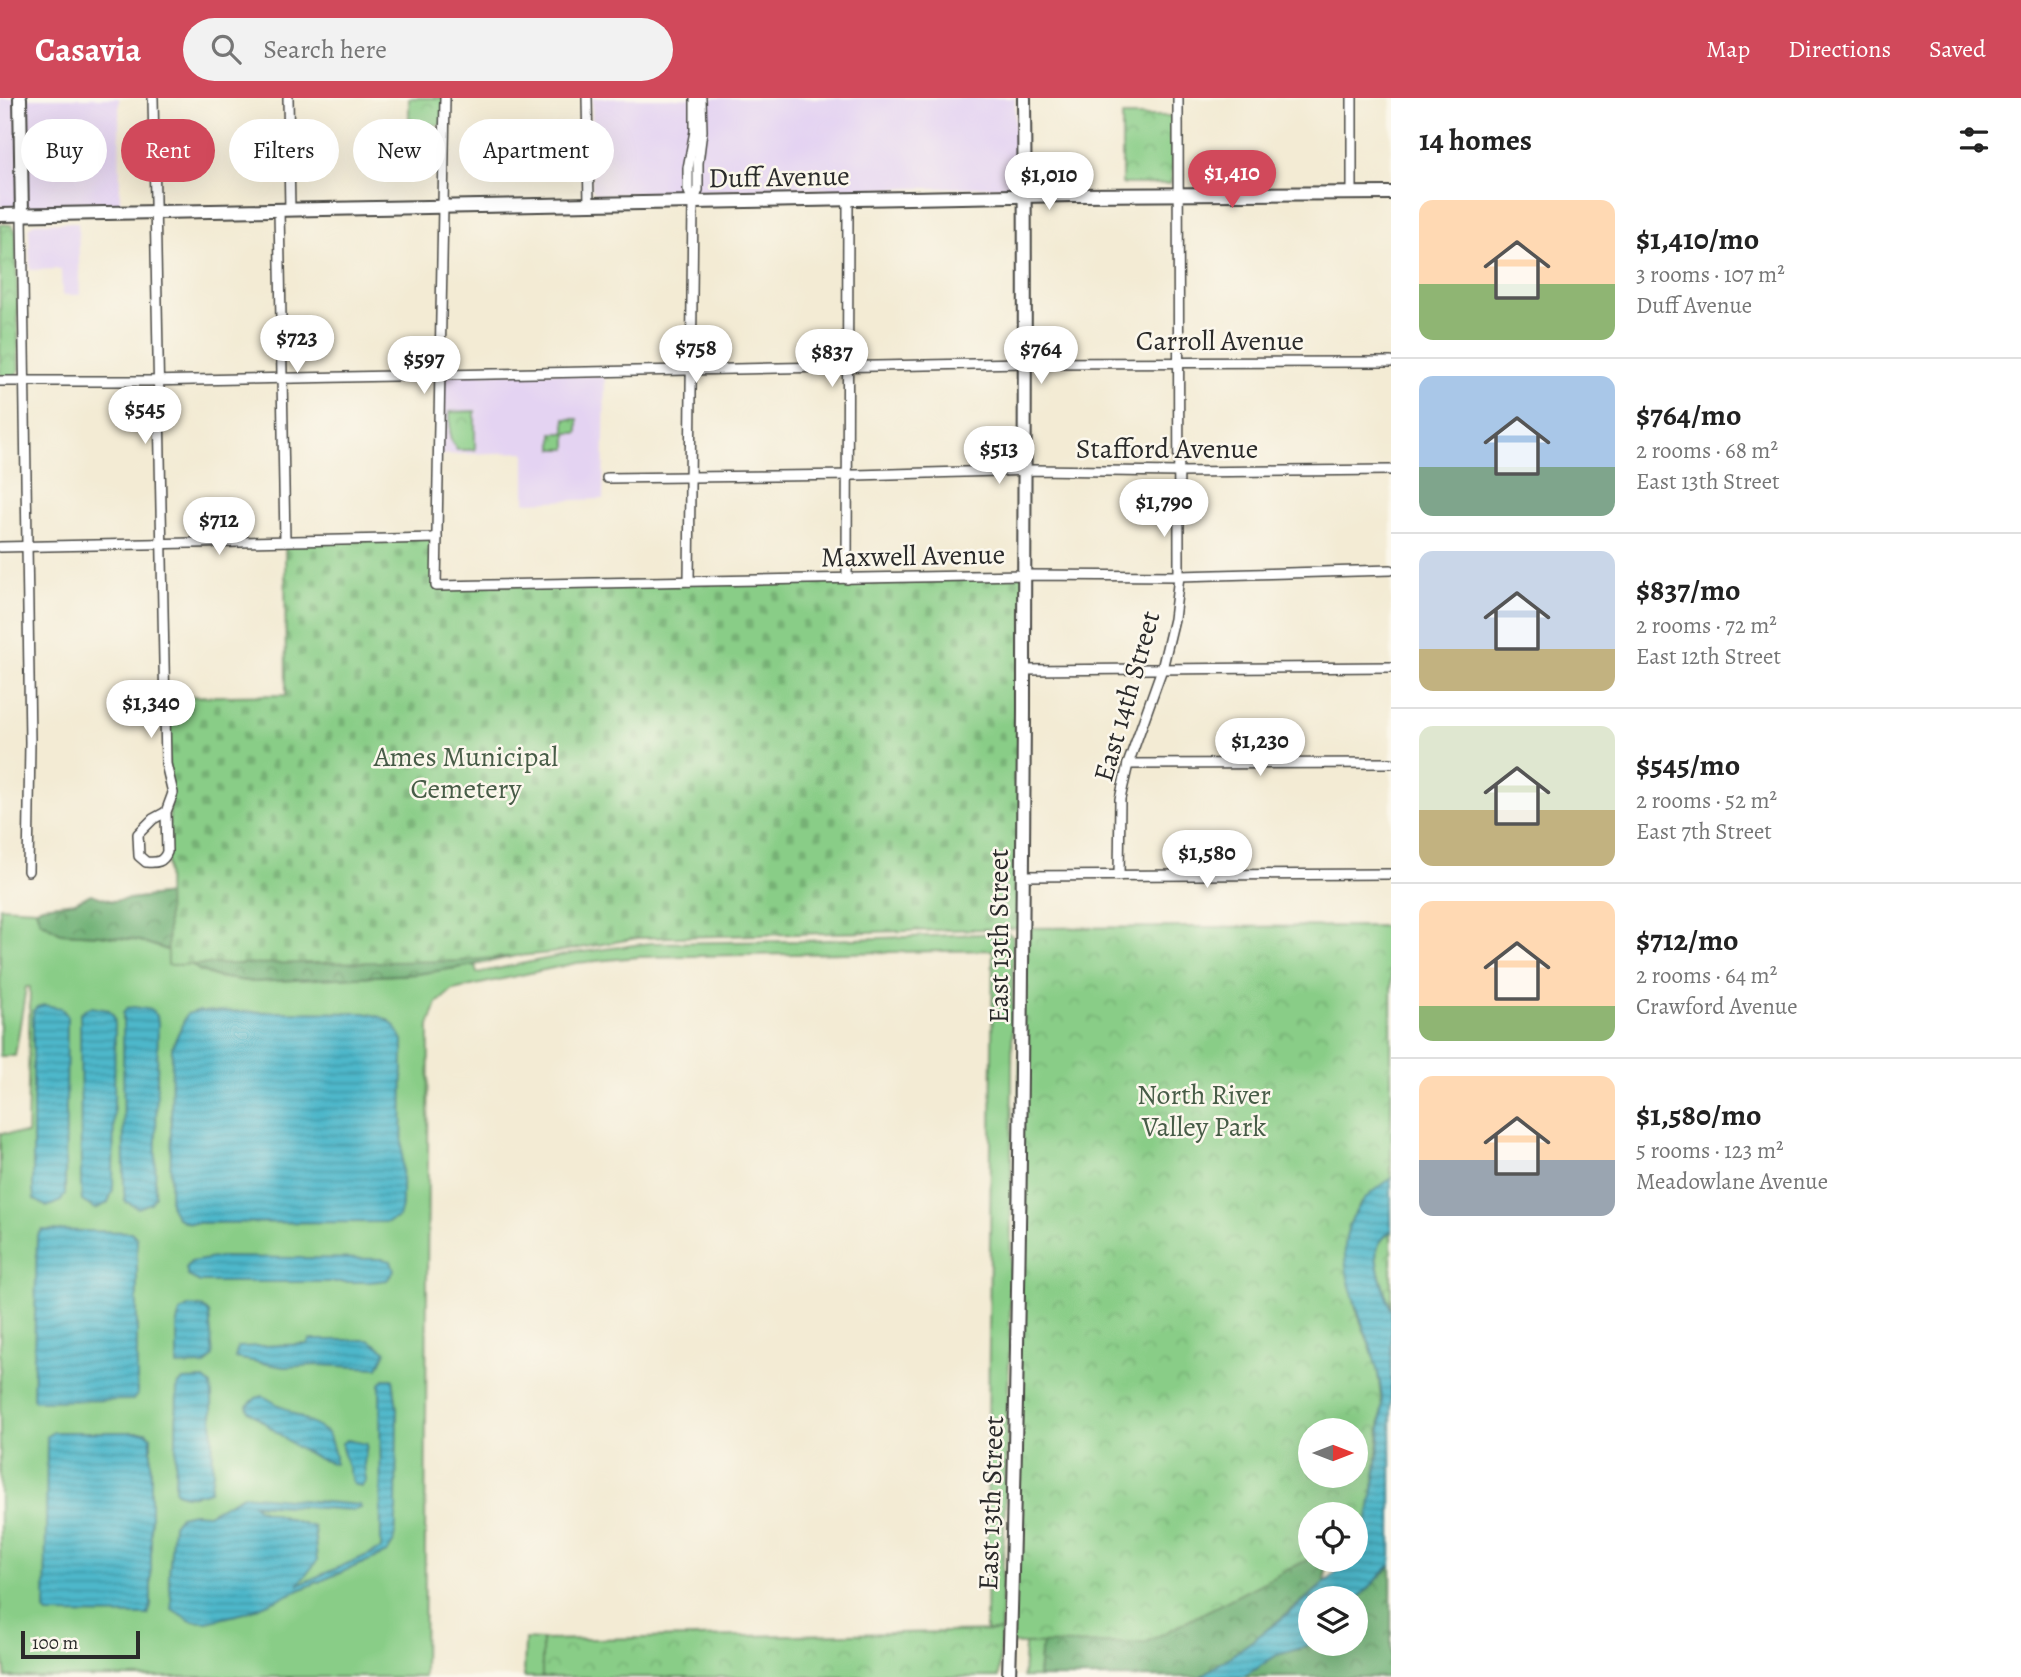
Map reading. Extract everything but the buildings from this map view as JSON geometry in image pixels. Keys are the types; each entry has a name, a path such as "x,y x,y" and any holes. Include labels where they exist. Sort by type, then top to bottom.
{"main road":[{"path":"20,98 22,215"},
{"name":"East 13th Street","path":"1009,1677 1018,1401 1023,876 1024,98"},
{"name":"Duff Avenue","path":"0,215 1178,193 1391,193"}],"street":[{"path":"153,98 166,764 173,793 166,812 165,858 160,862 146,862 139,856 138,834 158,815 166,812"},
{"path":"285,541 282,378 288,98"},
{"path":"0,547 437,538 445,98"},
{"path":"587,98 589,204"},
{"path":"689,581 692,202 688,189 688,168 695,131 695,98"},
{"path":"692,202 698,190 701,98"},
{"name":"East 14th Street","path":"1119,876 1120,799 1128,764 1162,669 1174,619 1180,576 1178,98"},
{"path":"1352,98 1352,193"},
{"path":"847,579 848,199"},
{"path":"22,215 30,735 28,871"},
{"name":"Carroll Avenue","path":"0,381 1024,363 1391,362"},
{"name":"Stafford Avenue","path":"607,478 1024,470 1391,470"},
{"name":"Maxwell Avenue","path":"437,538 436,586 1024,575 1180,576 1391,570"},
{"path":"1024,670 1391,667"},
{"path":"1128,764 1391,763"},
{"path":"1023,876 1391,874"}],"shaded area":[{"path":"0,98 119,98 120,205 0,207"},
{"path":"592,98 1015,98 1015,180 1007,187 597,195 592,189 592,182 614,182 614,119 592,119"},
{"path":"78,222 80,295 62,295 61,269 30,270 29,228 34,223"},
{"path":"605,371 603,499 525,502 525,452 438,455 438,374"}],"green space":[{"path":"409,98 445,98 445,119 409,119"},
{"path":"1122,116 1173,116 1170,184 1122,184"},
{"path":"0,224 12,225 16,231 19,371 15,376 0,376"},
{"path":"475,411 475,450 457,450 450,438 450,412"},
{"path":"565,419 578,419 578,433 567,433 567,449 553,449 553,433 565,433"},
{"name":"Ames Municipal Cemetery","path":"437,538 436,586 1024,575 1022,928 638,938 551,953 459,961 168,965 167,852 170,803 165,697 286,695 285,541"},
{"path":"178,893 582,941 475,965 417,974 254,982 217,977 199,970 177,953 140,941 61,933 40,921 36,909 75,902 91,894 112,901"},
{"path":"0,907 36,909 40,921 61,933 140,941 177,953 199,970 217,977 254,982 417,974 475,965 477,973 575,953 650,943 803,941 1008,933 1013,937 1010,1332 1001,1631 986,1631 993,950 638,957 576,963 453,990 437,1003 429,1026 424,1677 6,1677 0,1635 0,1133 27,1134 30,987 26,987 15,1056 0,1056"},
{"name":"North River Valley Park","path":"1391,926 1391,1178 1359,1206 1345,1244 1356,1309 1377,1366 1382,1406 1368,1522 1368,1502 1298,1502 1298,1565 1145,1643 1010,1644 1022,928"},
{"path":"1391,1231 1391,1310 1376,1255 1379,1244"},
{"path":"1298,1546 1298,1572 1326,1572 1325,1583 1321,1586 1298,1586 1298,1605 1255,1639 1200,1677 1038,1677 1040,1654 1046,1637"},
{"path":"1391,1565 1391,1677 1243,1677 1277,1655 1298,1649 1298,1656 1368,1656 1368,1589"},
{"path":"1026,1630 1078,1630 1040,1654 1038,1677 1023,1677"},
{"path":"1001,1631 999,1677 542,1677 542,1640"},
{"path":"525,1639 542,1640 542,1677 524,1677"}],"water":[{"path":"44,1005 61,1008 67,1015 65,1194 61,1201 47,1207 34,1199 33,1188 33,1011"},
{"path":"91,1007 109,1010 115,1024 113,1189 108,1203 95,1209 82,1201 81,1190 80,1013"},
{"path":"127,1008 152,1010 158,1023 155,1196 151,1203 138,1208 125,1201 124,1190 123,1013"},
{"path":"197,1011 364,1013 384,1018 396,1027 403,1040 402,1206 399,1217 388,1222 189,1223 177,1218 170,1205 172,1047 187,1014"},
{"path":"1391,1178 1391,1231 1379,1244 1376,1255 1391,1310 1391,1565 1368,1589 1368,1586 1321,1586 1336,1572 1368,1572 1368,1517 1382,1407 1379,1376 1350,1285 1345,1256 1348,1228 1362,1202"},
{"path":"42,1230 131,1232 137,1238 137,1395 133,1400 33,1399 37,1236"},
{"path":"220,1257 382,1259 391,1261 394,1271 387,1280 370,1282 200,1282 188,1276 186,1268 191,1262"},
{"path":"189,1306 202,1307 209,1313 213,1356 205,1365 177,1366 177,1323 180,1312"},
{"path":"310,1340 369,1340 386,1351 378,1368 318,1365 284,1367 235,1358 238,1347 307,1344"},
{"path":"204,1379 211,1385 212,1396 213,1473 210,1491 184,1495 175,1491 177,1387 183,1380"},
{"path":"384,1379 393,1379 397,1408 396,1524 394,1542 387,1553 245,1613 207,1622 191,1621 172,1609 169,1575 173,1525 180,1516 208,1514 243,1495 360,1505 361,1508 354,1510 253,1504 259,1509 314,1527 317,1561 298,1585 381,1549 380,1384"},
{"path":"263,1396 328,1433 335,1464 296,1447 249,1411 247,1406"},
{"path":"53,1432 146,1432 151,1437 151,1606 148,1615 48,1614 45,1611 47,1436"},
{"path":"347,1440 367,1444 364,1464 366,1481 361,1487 353,1484 342,1448 342,1443"},
{"path":"1298,1606 1298,1649 1277,1655 1243,1677 1200,1677 1239,1650"}]}
